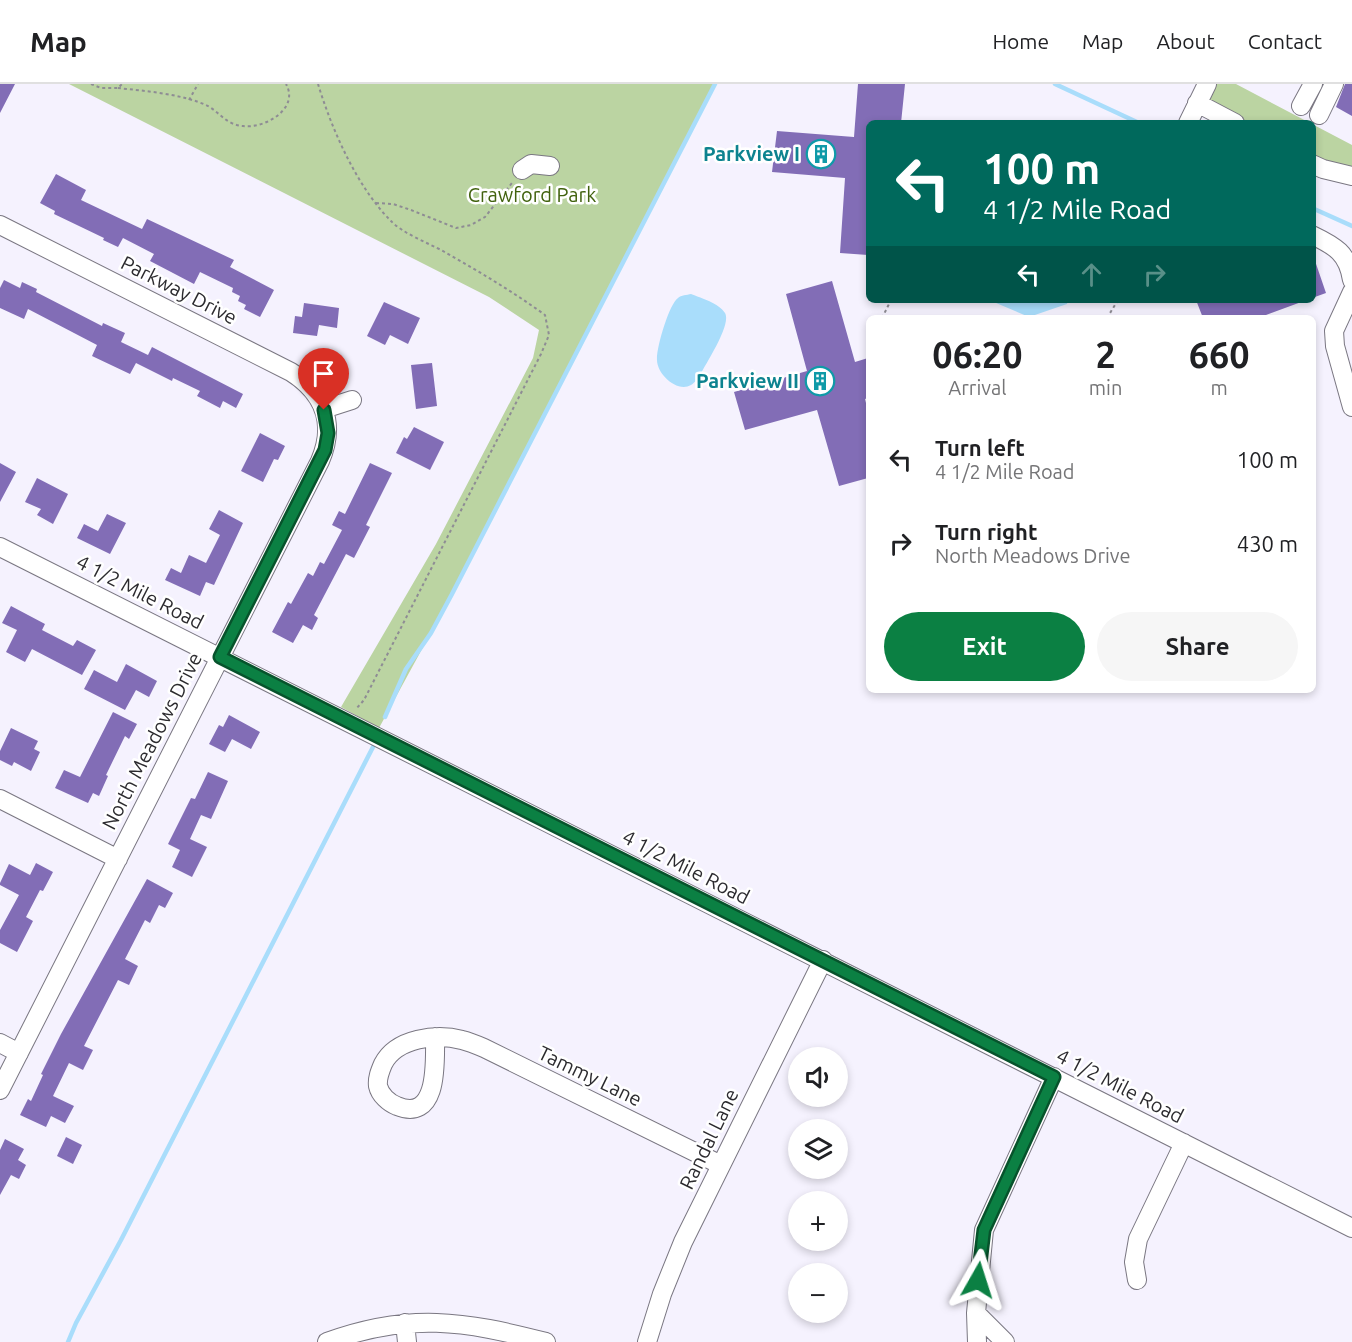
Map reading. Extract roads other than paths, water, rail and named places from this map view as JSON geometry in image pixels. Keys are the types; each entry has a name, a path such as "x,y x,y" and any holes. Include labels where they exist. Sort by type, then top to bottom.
{"street":[{"path":"1189,120 1207,84"},
{"path":"1302,106 1313,84"},
{"path":"1318,114 1334,84"},
{"path":"1197,103 1228,120"},
{"path":"522,170 531,164 550,166"},
{"path":"1316,166 1352,176"},
{"name":"Parkway Drive","path":"0,225 291,372 304,380 316,394 324,410"},
{"path":"1316,238 1336,247 1346,259 1352,280"},
{"path":"1352,292 1334,331 1335,346 1352,408"},
{"path":"324,410 352,400"},
{"name":"North Meadows Drive","path":"0,1090 325,450 328,433 324,410"},
{"name":"4 1/2 Mile Road","path":"0,547 1352,1228"},
{"path":"0,799 118,859"},
{"name":"Randal Lane","path":"647,1342 662,1294 683,1242 823,960"},
{"name":"Tammy Lane","path":"435,1037 462,1039 484,1048 721,1166"},
{"path":"0,1043 19,1053"},
{"path":"977,1342 976,1313 984,1230 1054,1077"},
{"path":"1137,1280 1134,1262 1138,1239 1184,1143"},
{"path":"976,1313 1005,1342"},
{"path":"405,1323 407,1342"},
{"path":"327,1342 366,1330 405,1323 464,1324 492,1328 546,1342"}],"water":[{"path":"691,294 719,306 725,313 726,319 721,336 698,379 686,387 674,384 664,376 658,365 657,354 674,302 681,296"},
{"path":"996,303 1067,303 1035,315 1024,315"}],"waterway":[{"path":"385,717 406,669 431,633 452,594 715,84"},
{"path":"1055,84 1133,120"},
{"path":"1316,210 1352,226"},
{"path":"68,1342 373,747"}],"place":[{"name":"Parkview I","path":"821,154"},
{"name":"Parkview II","path":"820,381"}],"park label":[{"name":"Crawford Park","path":"532,195"}]}
